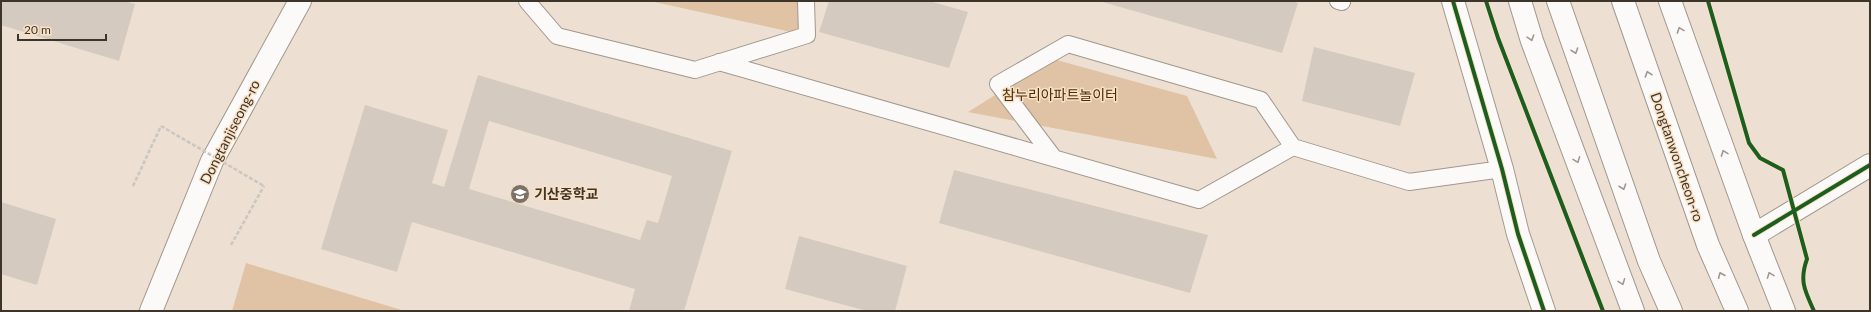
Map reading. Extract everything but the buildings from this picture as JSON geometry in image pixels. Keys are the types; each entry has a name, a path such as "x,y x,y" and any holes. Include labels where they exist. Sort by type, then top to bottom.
{"main road":[{"name":"Dongtanjiseong-ro","path":"150,311 212,161 300,1"},
{"path":"1453,1 1502,169 1518,234 1544,311"},
{"path":"1520,1 1532,41 1628,310"},
{"path":"1558,1 1649,261 1671,311"},
{"name":"Dongtanwoncheon-ro","path":"1623,1 1708,245 1736,311"},
{"path":"1670,1 1754,235 1784,311"},
{"path":"1754,235 1870,164"}],"lane":[{"path":"527,1 557,36 695,70 807,35 806,1"},
{"path":"1054,158 998,84 1068,44 1261,100 1293,147 1409,182 1502,169"},
{"path":"719,62 1199,200 1293,147"}],"path":[{"path":"133,186 161,126 264,186 231,245"}],"green space":[{"path":"650,1 801,1 807,35 791,32"},
{"name":"참누리아파트놀이터","path":"1053,59 1187,96 1217,159 968,112"},
{"path":"246,263 405,311 232,311"}],"cycle path":[{"path":"1453,1 1502,169 1518,234 1544,311"},
{"path":"1486,1 1498,38 1603,311"},
{"path":"1708,1 1749,143 1760,158 1783,170 1807,259 1803,274 1804,286 1814,311"},
{"path":"1754,235 1870,165"}],"place":[{"name":"기산중학교","path":"520,194"}]}
